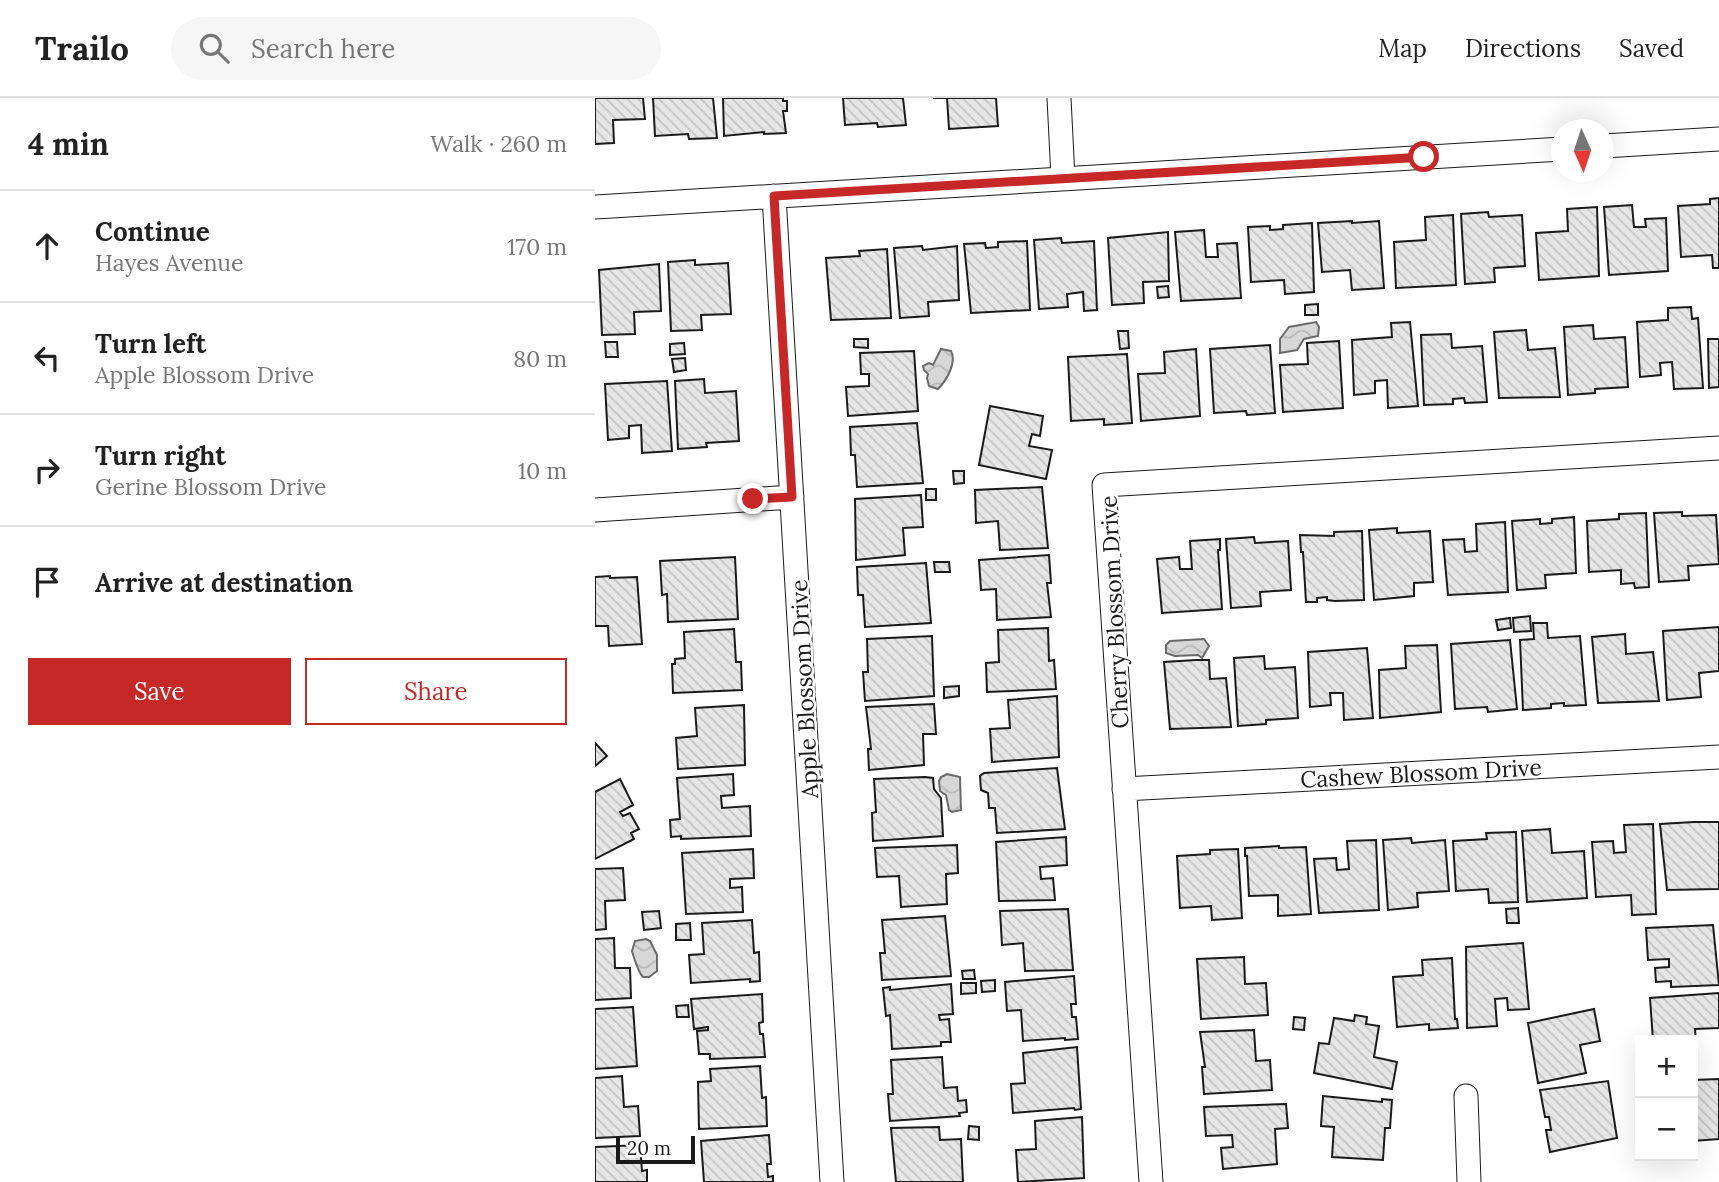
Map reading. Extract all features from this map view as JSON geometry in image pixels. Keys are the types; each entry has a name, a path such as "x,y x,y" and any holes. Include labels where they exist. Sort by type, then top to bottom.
{"street":[{"path":"1059,98 1063,178"},
{"path":"1614,145 1719,139"},
{"path":"595,207 1551,150"},
{"name":"Apple Blossom Drive","path":"774,196 832,1182"},
{"name":"Cherry Blossom Drive","path":"1151,1182 1104,485 1719,448"},
{"path":"595,510 792,497"},
{"name":"Cashew Blossom Drive","path":"1124,789 1719,757"},
{"path":"1466,1096 1469,1182"}],"water":[{"path":"1316,322 1319,327 1318,336 1304,339 1297,350 1280,353 1280,339 1289,327"},
{"path":"941,349 951,351 953,360 948,376 938,389 929,386 928,374 923,366 929,363 933,365"},
{"path":"1204,639 1209,646 1202,658 1198,655 1175,656 1166,653 1166,645 1170,641"},
{"path":"947,774 960,777 961,810 949,810 946,795 940,791 939,781"},
{"path":"635,941 650,941 657,955 657,971 649,977 643,977 632,951"}],"building":[{"path":"595,98 643,98 645,119 613,120 614,143 595,144"},
{"path":"653,98 713,98 717,138 689,139 688,134 655,136"},
{"path":"723,98 783,98 783,101 787,101 787,111 783,111 786,133 724,136"},
{"path":"843,98 903,98 906,125 845,125"},
{"path":"947,98 996,98 998,126 949,129"},
{"path":"1719,198 1719,268 1713,268 1712,255 1681,257 1678,206 1710,204 1710,199"},
{"path":"1632,205 1634,227 1646,227 1645,219 1666,218 1668,271 1609,275 1604,207"},
{"path":"1597,207 1599,276 1539,280 1536,233 1568,231 1567,209"},
{"path":"1488,212 1489,217 1522,215 1525,266 1494,268 1495,282 1465,284 1461,214"},
{"path":"1453,215 1456,285 1396,288 1394,242 1426,240 1425,217"},
{"path":"1379,221 1384,288 1352,290 1350,270 1322,272 1318,223"},
{"path":"1312,223 1314,292 1285,294 1284,280 1251,282 1248,227 1270,226 1270,230 1283,229 1283,225"},
{"path":"1204,230 1206,257 1218,257 1217,244 1237,243 1241,298 1181,301 1175,232"},
{"path":"1168,232 1169,281 1143,282 1144,303 1112,305 1108,238"},
{"path":"1061,238 1062,243 1094,241 1097,310 1084,311 1083,292 1067,294 1068,307 1039,309 1034,240"},
{"path":"1027,241 1030,310 971,313 964,244 985,243 986,248 998,247 998,242"},
{"path":"922,246 923,250 957,246 959,300 928,302 929,316 900,318 894,248"},
{"path":"887,249 891,318 831,320 826,258 860,256 859,251"},
{"path":"695,260 695,265 728,263 731,314 701,315 702,330 671,331 668,262"},
{"path":"659,264 661,311 634,312 635,334 602,335 599,270"},
{"path":"1168,286 1169,297 1158,298 1157,287"},
{"path":"1318,304 1318,315 1305,315 1305,305"},
{"path":"1691,307 1692,319 1698,318 1703,388 1674,389 1672,362 1660,363 1661,375 1640,377 1637,322 1668,320 1668,308"},
{"path":"1410,322 1418,406 1388,408 1387,380 1375,381 1375,393 1354,395 1352,340 1392,337 1391,323"},
{"path":"1593,325 1594,339 1625,337 1628,387 1595,389 1595,393 1568,395 1564,327"},
{"path":"1526,330 1528,350 1555,348 1560,397 1499,398 1494,332"},
{"path":"1118,331 1128,331 1129,348 1120,349"},
{"path":"1451,334 1452,348 1482,346 1487,402 1465,403 1464,398 1453,399 1453,404 1424,405 1421,335"},
{"path":"854,339 868,339 868,348 854,347"},
{"path":"1708,339 1719,339 1719,387 1709,388"},
{"path":"1339,341 1343,408 1283,412 1280,365 1308,364 1307,343"},
{"path":"605,342 617,342 618,357 606,357"},
{"path":"684,343 685,354 670,355 670,344"},
{"path":"1270,345 1275,413 1214,413 1210,349"},
{"path":"1196,349 1200,416 1141,421 1138,374 1165,373 1164,352"},
{"path":"914,351 918,411 848,416 846,387 869,386 869,374 861,374 860,353"},
{"path":"1127,354 1132,423 1104,425 1104,419 1071,421 1068,357"},
{"path":"685,358 686,370 674,372 672,359"},
{"path":"704,379 705,393 736,391 739,441 706,443 707,447 678,449 675,381"},
{"path":"667,381 672,451 642,453 641,425 629,426 629,438 608,440 605,384"},
{"path":"990,406 1043,416 1040,436 1032,434 1029,446 1052,450 1046,479 979,465"},
{"path":"917,423 923,483 857,487 855,455 851,455 850,427"},
{"path":"953,471 964,471 964,483 954,484"},
{"path":"1042,487 1048,548 1000,550 998,521 976,523 975,490"},
{"path":"926,489 936,489 936,500 926,500"},
{"path":"921,495 923,527 903,528 905,555 856,560 855,499"},
{"path":"1682,512 1682,516 1716,515 1719,564 1688,566 1689,580 1659,582 1654,513"},
{"path":"1646,513 1649,587 1635,588 1634,583 1621,584 1621,570 1589,572 1587,521 1619,519 1619,514"},
{"path":"1574,517 1576,573 1545,575 1546,588 1517,590 1512,521 1540,519 1540,524 1552,523 1552,519"},
{"path":"1505,522 1508,592 1448,595 1443,540 1464,539 1465,552 1477,551 1476,524"},
{"path":"1397,528 1397,533 1430,531 1433,582 1414,583 1414,596 1374,600 1369,530"},
{"path":"1362,531 1364,600 1335,601 1327,600 1327,597 1317,598 1317,602 1306,602 1300,535 1334,536 1334,532"},
{"path":"1254,537 1255,543 1288,541 1291,590 1260,592 1261,606 1231,608 1226,539"},
{"path":"1220,539 1218,550 1222,609 1162,613 1157,559 1179,557 1180,569 1192,569 1190,541"},
{"path":"1049,555 1051,583 1047,583 1051,617 997,620 996,589 981,590 979,560"},
{"path":"735,557 738,619 668,622 667,594 662,595 660,561"},
{"path":"934,562 949,562 950,572 935,572"},
{"path":"926,563 931,623 865,627 863,595 858,595 857,567"},
{"path":"595,577 637,577 642,644 609,646 608,626 595,626"},
{"path":"1530,616 1531,631 1514,632 1513,618"},
{"path":"1510,618 1511,628 1498,630 1496,620"},
{"path":"1533,623 1547,623 1548,638 1580,636 1586,705 1551,704 1551,708 1523,710 1520,640 1534,639"},
{"path":"1719,627 1719,671 1699,673 1701,697 1667,700 1663,631"},
{"path":"1048,628 1049,661 1054,660 1056,689 987,692 986,663 999,662 998,630"},
{"path":"734,629 736,662 741,662 742,690 673,693 672,664 675,664 675,659 685,658 684,632"},
{"path":"1625,634 1626,654 1653,652 1659,701 1598,703 1592,637"},
{"path":"932,636 934,696 865,701 863,672 868,672 867,639"},
{"path":"1510,640 1517,709 1488,712 1487,707 1455,709 1451,644"},
{"path":"1437,645 1441,712 1380,718 1379,670 1406,668 1405,646"},
{"path":"1367,648 1373,718 1344,720 1343,693 1330,693 1331,705 1310,707 1308,652"},
{"path":"1264,656 1265,669 1295,667 1298,718 1266,720 1266,724 1238,726 1234,658"},
{"path":"1209,660 1210,679 1226,678 1231,727 1170,729 1164,662"},
{"path":"959,686 959,696 944,698 944,687"},
{"path":"1057,696 1059,757 992,762 990,729 1010,728 1008,700"},
{"path":"934,704 936,734 923,734 924,765 869,770 868,749 871,749 866,707"},
{"path":"744,705 745,765 678,769 676,738 697,736 695,708"},
{"path":"595,743 607,756 595,766"},
{"path":"1057,768 1065,829 997,833 995,808 989,808 988,793 981,790 980,776 984,773"},
{"path":"733,774 734,795 721,796 722,808 750,806 751,836 681,839 681,836 671,837 670,820 680,819 677,778"},
{"path":"933,778 934,789 941,798 943,836 873,841 872,813 876,812 874,779"},
{"path":"620,779 633,805 620,812 623,816 630,813 639,829 631,833 634,839 595,859 595,792"},
{"path":"1719,822 1719,889 1667,890 1660,824"},
{"path":"1653,824 1656,914 1632,915 1631,895 1596,897 1592,842 1613,841 1614,853 1626,852 1624,825"},
{"path":"1550,829 1552,853 1584,851 1587,898 1527,902 1522,831"},
{"path":"1516,832 1518,902 1489,903 1488,889 1456,891 1453,841 1487,839 1486,833"},
{"path":"1066,837 1067,865 1040,867 1041,879 1053,878 1055,900 999,901 996,842"},
{"path":"1411,838 1412,843 1445,840 1449,891 1417,893 1418,907 1388,910 1383,840"},
{"path":"1376,840 1379,910 1319,913 1314,859 1336,858 1337,870 1349,869 1347,841"},
{"path":"957,845 958,873 946,874 947,904 901,907 899,876 877,877 875,848"},
{"path":"1306,847 1311,914 1278,916 1278,895 1249,896 1245,848"},
{"path":"753,849 754,878 730,879 730,888 742,887 743,912 686,914 682,853"},
{"path":"1238,849 1242,918 1212,920 1211,906 1180,908 1177,856 1210,854 1210,850"},
{"path":"623,868 625,900 605,901 606,929 595,930 595,869"},
{"path":"1518,908 1519,923 1507,923 1506,909"},
{"path":"1068,909 1073,970 1025,971 1023,943 1002,945 1000,911"},
{"path":"659,911 661,928 644,930 642,912"},
{"path":"945,916 951,976 882,980 880,953 885,953 882,920"},
{"path":"752,920 754,953 759,952 760,981 750,982 750,979 691,983 689,955 704,954 702,923"},
{"path":"690,923 691,940 676,940 676,924"},
{"path":"1713,925 1719,985 1671,987 1671,981 1656,982 1655,968 1669,967 1669,959 1648,960 1646,928"},
{"path":"614,938 615,968 630,968 631,998 595,1000 595,939"},
{"path":"1523,943 1529,1009 1508,1010 1507,998 1495,999 1497,1026 1467,1028 1466,947"},
{"path":"1244,957 1245,984 1266,983 1268,1015 1201,1019 1197,959"},
{"path":"1452,958 1455,1019 1458,1028 1429,1030 1429,1024 1397,1027 1393,977 1423,975 1422,960"},
{"path":"974,970 975,979 963,979 962,971"},
{"path":"1074,976 1076,1004 1071,1004 1072,1017 1076,1017 1078,1039 1023,1041 1021,1010 1007,1011 1005,982"},
{"path":"995,980 995,991 982,992 981,981"},
{"path":"961,983 976,983 976,993 961,994"},
{"path":"951,984 953,1014 939,1015 940,1020 949,1019 951,1042 941,1042 941,1046 892,1049 890,1015 886,1016 883,988 890,987 890,990"},
{"path":"1719,993 1719,1028 1695,1029 1695,1035 1653,1035 1650,998"},
{"path":"762,994 763,1022 759,1023 765,1057 710,1059 710,1054 699,1054 697,1031 708,1030 708,1027 694,1029 691,999"},
{"path":"688,1005 689,1017 677,1017 676,1006"},
{"path":"633,1007 637,1066 595,1069 595,1009"},
{"path":"1594,1009 1600,1041 1580,1045 1586,1073 1538,1083 1528,1023"},
{"path":"1355,1015 1367,1017 1366,1024 1379,1026 1374,1057 1397,1062 1392,1089 1314,1073 1319,1043 1329,1044 1334,1018 1354,1021"},
{"path":"1294,1017 1305,1018 1304,1030 1293,1029"},
{"path":"1254,1030 1256,1061 1270,1060 1272,1090 1204,1094 1202,1067 1205,1067 1200,1032"},
{"path":"1077,1047 1081,1109 1013,1113 1011,1084 1025,1083 1023,1053"},
{"path":"942,1057 944,1088 957,1087 958,1101 966,1100 967,1112 959,1113 960,1116 890,1121 888,1094 893,1094 891,1060"},
{"path":"760,1066 762,1098 766,1097 767,1126 699,1129 698,1082 711,1081 710,1069"},
{"path":"622,1076 624,1107 638,1106 640,1136 595,1138 595,1078"},
{"path":"1719,1079 1719,1139 1698,1141 1698,1080"},
{"path":"1608,1081 1617,1138 1550,1152 1546,1130 1551,1130 1549,1117 1545,1117 1540,1090"},
{"path":"1323,1096 1382,1102 1382,1099 1392,1100 1390,1128 1385,1128 1383,1160 1332,1157 1334,1127 1321,1126"},
{"path":"1286,1104 1288,1128 1275,1129 1277,1164 1223,1169 1221,1148 1233,1147 1232,1135 1206,1136 1204,1107"},
{"path":"1082,1117 1084,1178 1018,1182 1016,1150 1036,1149 1035,1121"},
{"path":"969,1126 979,1127 979,1140 968,1139"},
{"path":"939,1127 940,1140 961,1139 963,1182 896,1182 891,1128"},
{"path":"769,1135 771,1164 767,1164 768,1177 773,1176 773,1182 704,1182 701,1141"},
{"path":"640,1145 642,1171 647,1170 647,1182 595,1182 595,1147"}],"route":[{"path":"753,499 792,497 774,196 1424,157"}]}
